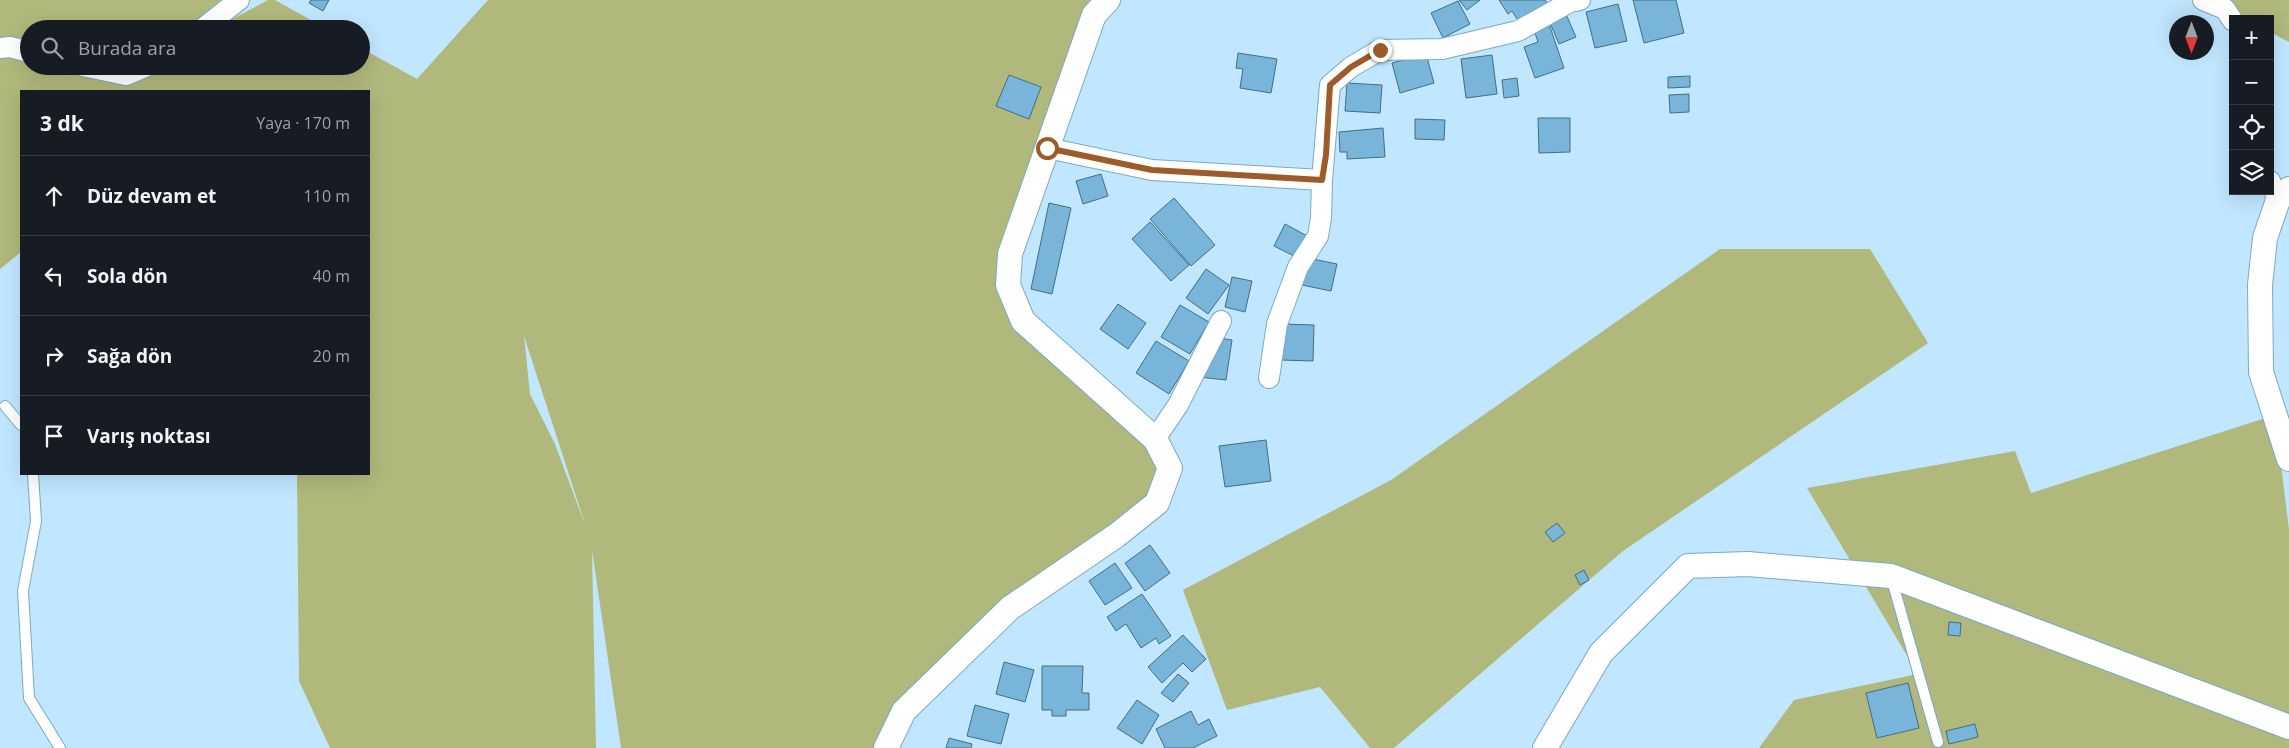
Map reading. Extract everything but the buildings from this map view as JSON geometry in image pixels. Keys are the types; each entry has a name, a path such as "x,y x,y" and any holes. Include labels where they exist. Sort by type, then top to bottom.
{"street":[{"path":"213,20 239,0"},
{"path":"886,748 904,711 1010,608 1117,535 1157,503 1170,468 1155,439 1023,322 1008,285 1010,254 1047,148 1094,15 1108,0"},
{"path":"2203,0 2225,9 2229,15"},
{"path":"1269,378 1277,324 1298,267 1318,236 1321,218 1322,180 1326,155 1330,85 1351,67 1380,50 1442,49 1518,31 1573,1"},
{"path":"0,48 10,46 20,49"},
{"path":"1047,148 1152,170 1322,180"},
{"path":"2279,190 2265,238 2260,285 2261,372 2289,459"},
{"path":"1155,439 1178,405 1221,321"},
{"path":"1545,748 1601,653 1688,566 1748,564 1890,576 2289,727"}],"lane":[{"path":"4,406 20,424"},
{"path":"33,475 36,521 22,591 29,698 60,748"},
{"path":"1890,576 1938,742"}],"green space":[{"path":"0,0 221,0 196,20 20,20 20,75 370,75 370,53 417,79 488,0 1111,0 1010,255 1023,321 1155,439 1162,488 928,688 887,748 621,748 592,550 596,748 330,748 299,681 297,475 370,475 370,90 20,90 20,253 0,269","holes":["524,336 584,522 555,444 530,394"]},
{"path":"268,0 275,0 311,20 231,20"},
{"path":"2205,0 2289,0 2289,42 2274,34 2274,15 2236,15"},
{"path":"1720,249 1870,249 1928,343 1623,551 1394,748 1370,748 1320,687 1227,710 1183,590 1391,480"},
{"path":"2275,415 2289,530 2289,748 1759,748 1794,700 1918,674 1807,488 2015,451 2031,493"}],"route":[{"path":"1047,148 1152,170 1322,180 1326,155 1330,85 1351,67 1380,50"}]}
